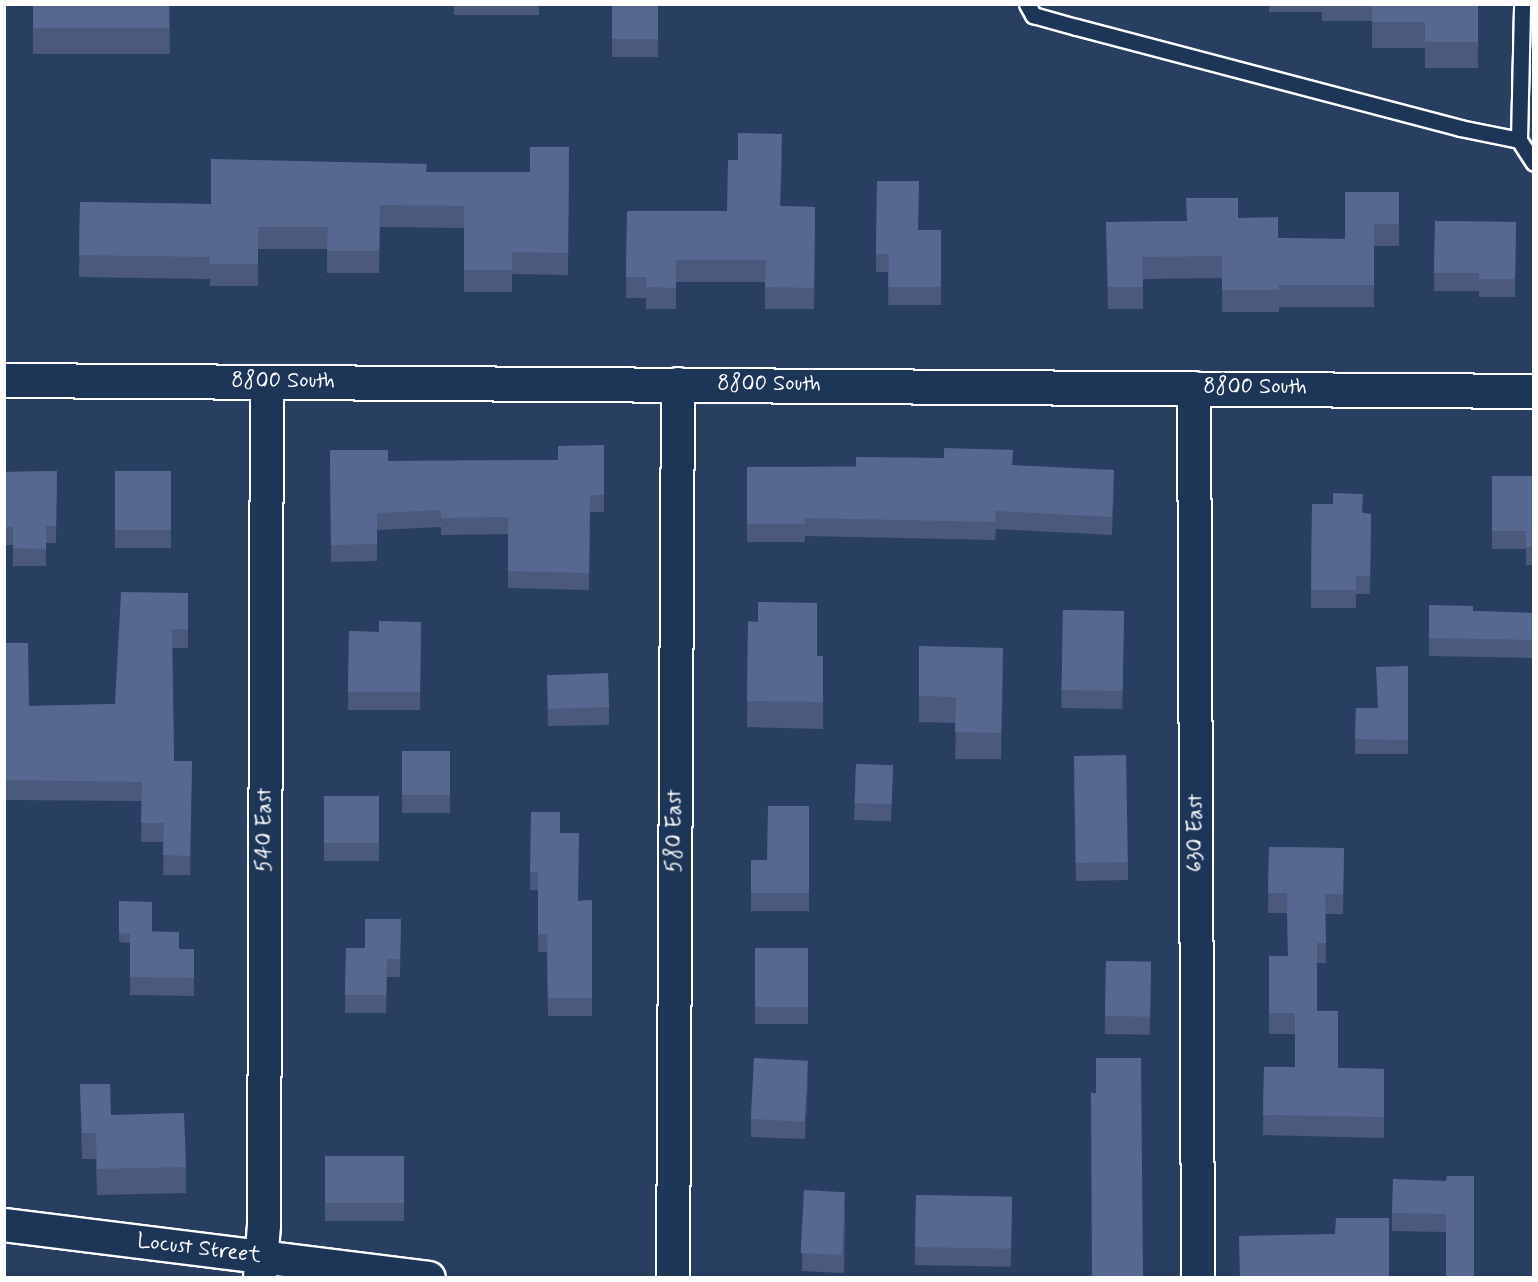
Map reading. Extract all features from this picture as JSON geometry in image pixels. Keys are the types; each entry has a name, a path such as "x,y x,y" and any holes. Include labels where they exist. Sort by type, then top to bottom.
{"street":[{"name":"8800 South","path":"4,380 1533,391"},
{"name":"540 East","path":"261,1267 267,382"},
{"name":"580 East","path":"673,1278 678,384"},
{"name":"630 East","path":"1194,388 1198,1278"},
{"name":"Locust Street","path":"4,1225 261,1267 429,1278"}],"lane":[{"path":"1028,4 1033,15 1054,21 1460,128 1519,140"},
{"path":"1522,4 1519,140 1533,163"}],"building":[{"path":"33,4 169,4 169,28 33,28"},
{"path":"612,4 658,4 658,39 612,39"},
{"path":"1372,4 1478,4 1478,42 1425,42 1425,22 1372,22"},
{"path":"738,133 782,134 780,206 815,207 814,288 765,287 766,260 676,260 676,288 646,287 646,277 626,277 627,211 727,211 728,160 738,160"},
{"path":"530,147 569,147 568,253 512,252 512,270 464,270 464,206 380,205 379,251 327,251 328,227 258,227 258,264 210,264 210,257 79,255 80,202 211,204 211,159 427,164 426,172 530,172"},
{"path":"877,181 919,181 918,230 941,230 941,287 888,287 889,254 876,254"},
{"path":"1345,192 1399,192 1399,224 1374,224 1374,285 1279,285 1279,290 1222,290 1222,256 1142,257 1143,287 1108,287 1106,222 1187,221 1186,198 1238,198 1238,218 1278,217 1278,238 1345,239"},
{"path":"1435,221 1516,222 1515,279 1479,279 1479,273 1434,273"},
{"path":"604,445 604,495 590,495 589,573 508,571 508,517 441,518 441,510 377,513 377,544 331,545 330,450 388,450 388,461 558,460 558,446"},
{"path":"944,448 1013,450 1012,465 1114,470 1112,517 996,511 995,522 805,518 805,524 747,524 747,467 856,467 856,457 944,458"},
{"path":"57,471 56,526 46,526 46,549 13,548 13,527 4,527 4,472"},
{"path":"115,471 171,471 171,530 115,530"},
{"path":"1492,476 1533,476 1533,547 1526,547 1526,531 1492,531"},
{"path":"1333,493 1363,494 1362,513 1371,514 1370,576 1356,576 1356,590 1311,590 1312,504 1333,504"},
{"path":"121,592 188,593 188,629 172,629 174,761 192,761 190,856 163,855 164,823 141,823 142,782 4,780 4,643 28,643 29,706 115,704"},
{"path":"758,602 817,603 817,656 823,656 823,702 747,701 748,621 758,622"},
{"path":"1429,605 1473,606 1473,611 1533,613 1533,640 1429,638"},
{"path":"1063,610 1124,611 1123,691 1062,690"},
{"path":"379,621 421,622 420,692 348,692 349,631 379,632"},
{"path":"919,646 1003,648 1001,733 955,732 956,697 919,696"},
{"path":"1408,666 1408,740 1355,739 1356,708 1378,708 1376,667"},
{"path":"608,673 609,707 548,709 547,675"},
{"path":"402,751 450,751 450,795 402,795"},
{"path":"1126,755 1128,862 1076,863 1074,756"},
{"path":"856,764 893,765 892,804 855,803"},
{"path":"324,796 379,796 379,843 324,843"},
{"path":"768,806 809,806 809,893 751,893 751,860 767,860"},
{"path":"531,812 560,812 560,833 579,833 578,901 592,900 592,998 548,998 547,934 538,934 538,872 530,872"},
{"path":"1269,847 1344,848 1343,894 1325,894 1326,943 1317,943 1317,1011 1338,1011 1338,1068 1384,1069 1384,1117 1263,1115 1264,1067 1295,1067 1295,1013 1269,1013 1269,956 1288,956 1287,893 1268,893"},
{"path":"119,901 152,902 152,931 119,933"},
{"path":"365,919 401,919 400,959 387,959 386,995 345,995 346,948 365,948"},
{"path":"130,931 179,932 179,949 194,949 194,978 130,977"},
{"path":"755,948 808,948 808,1007 755,1007"},
{"path":"1106,961 1151,962 1150,1017 1105,1016"},
{"path":"754,1058 808,1061 805,1122 751,1119"},
{"path":"1096,1058 1141,1058 1143,1278 1092,1278 1091,1093 1096,1093"},
{"path":"80,1084 110,1084 111,1115 184,1113 186,1167 97,1169 96,1133 82,1133"},
{"path":"325,1156 404,1156 404,1203 325,1203"},
{"path":"1447,1176 1474,1176 1474,1278 1446,1278 1446,1214 1392,1213 1393,1179 1446,1181"},
{"path":"804,1190 845,1192 842,1255 801,1253"},
{"path":"916,1195 1012,1197 1011,1249 915,1247"},
{"path":"1336,1218 1389,1218 1389,1278 1240,1278 1239,1236 1335,1234"}]}
